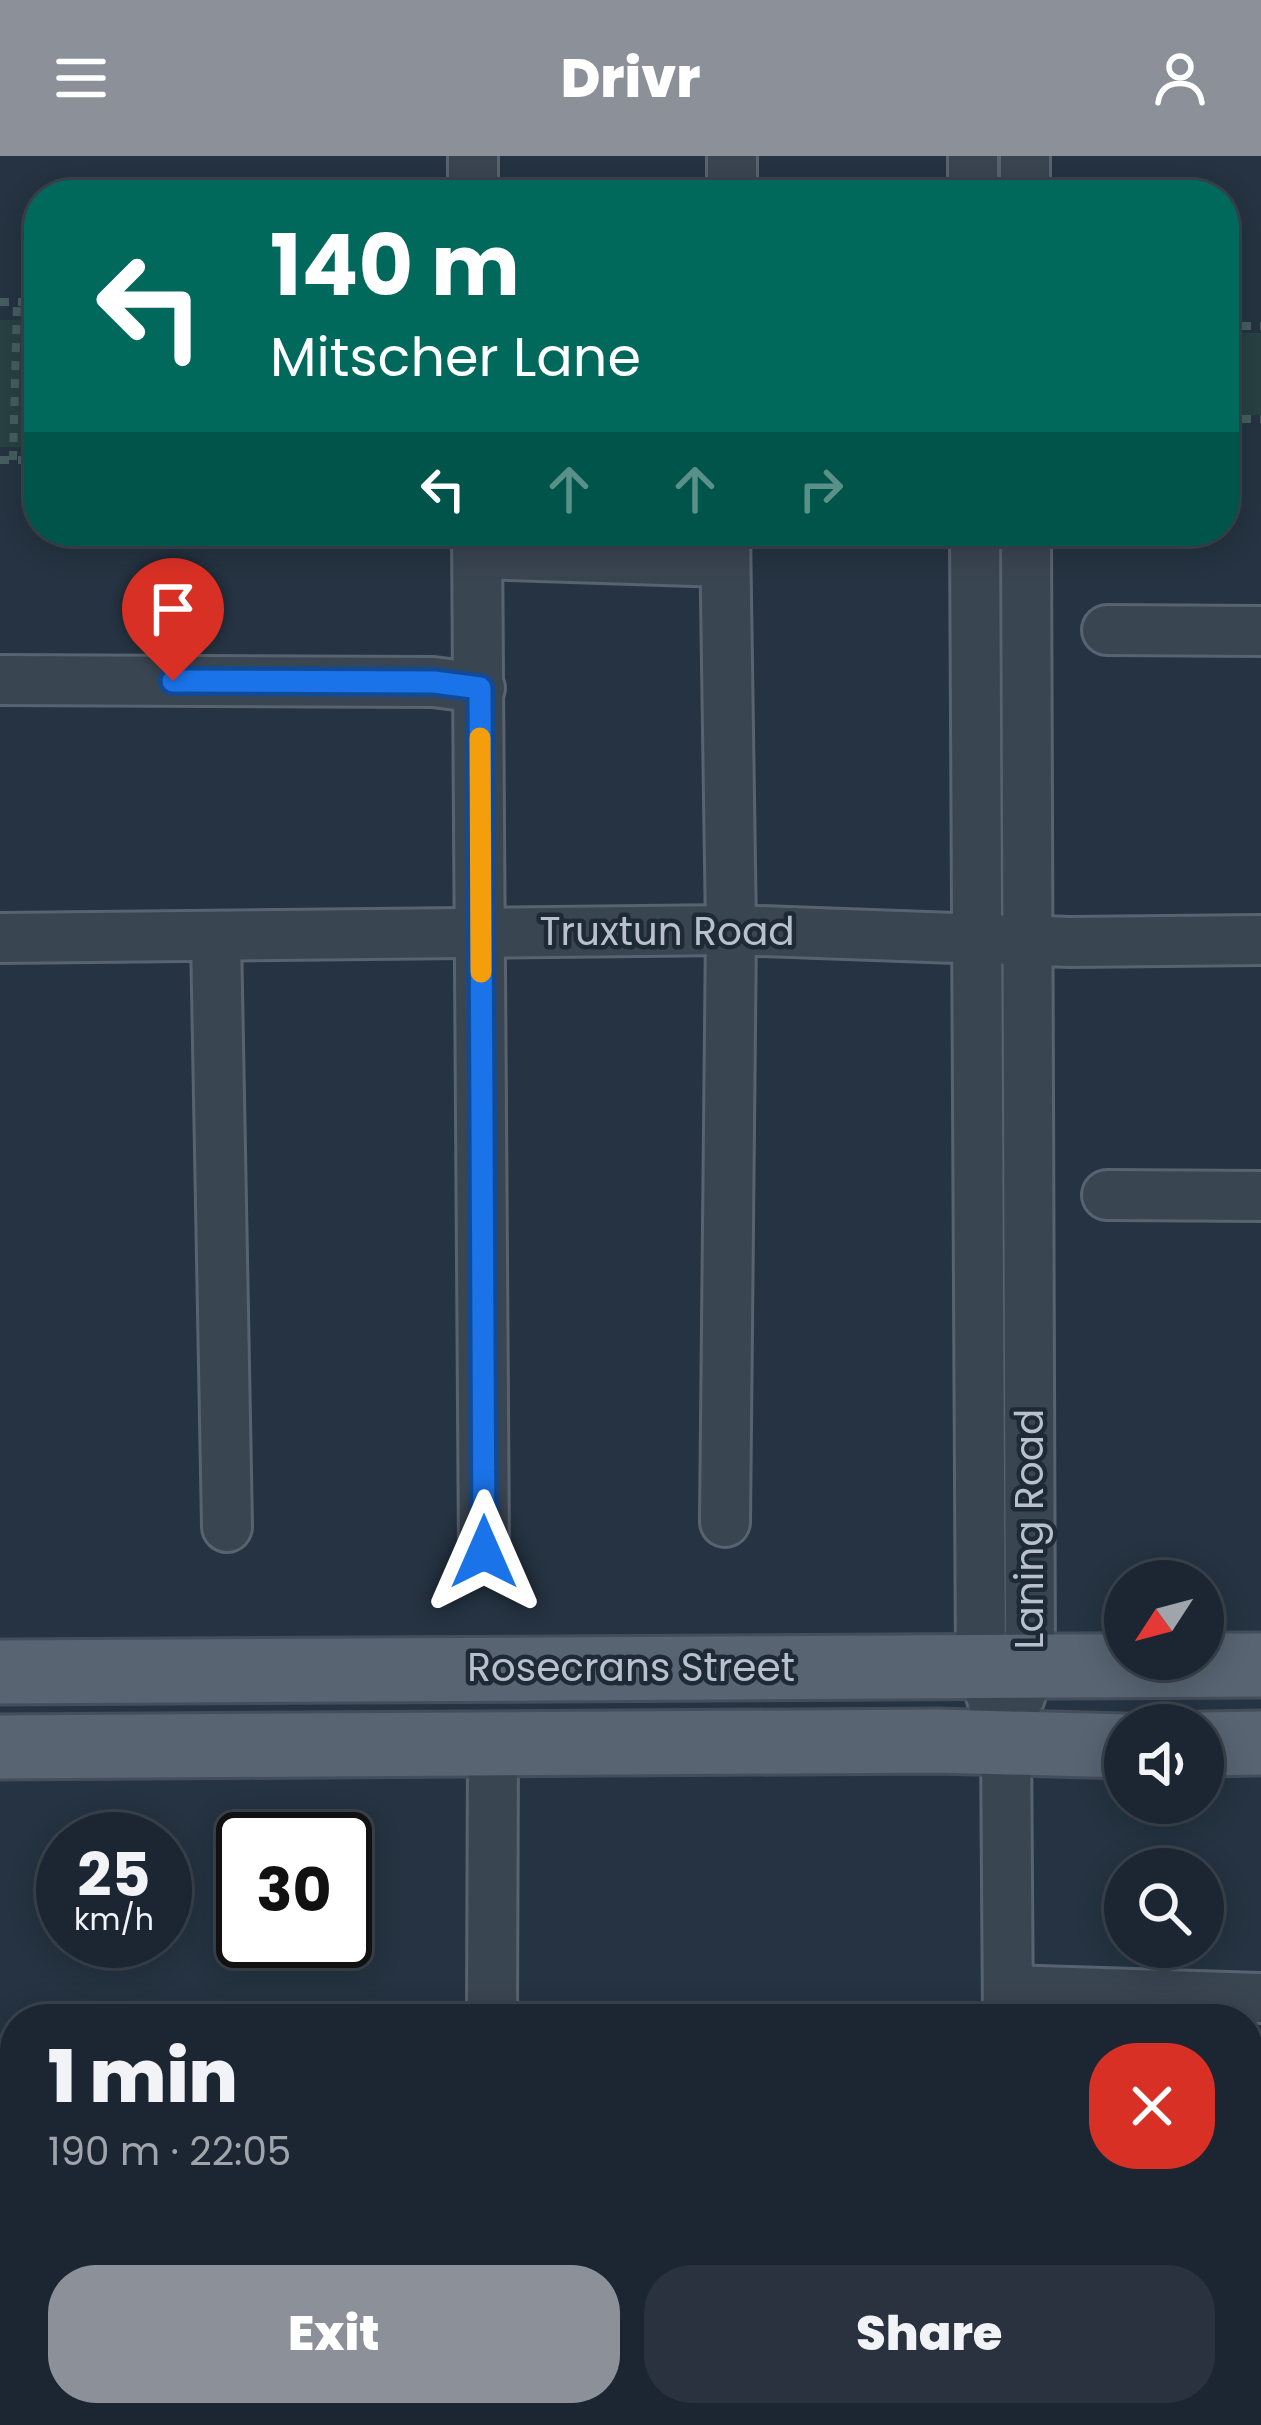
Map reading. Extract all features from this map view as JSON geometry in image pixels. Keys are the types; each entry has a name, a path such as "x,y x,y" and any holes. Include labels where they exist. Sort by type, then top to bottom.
{"main road":[{"name":"Rosecrans Street","path":"0,1672 1261,1665"},
{"name":"Rosecrans Street","path":"0,1748 1006,1741 1104,1744"},
{"path":"1224,1744 1261,1743"}],"street":[{"path":"477,546 484,1552"},
{"path":"663,546 725,547 731,930 725,1522"},
{"name":"Laning Road","path":"975,546 977,936 1006,1665"},
{"name":"Laning Road","path":"1008,2004 1006,1665 1028,939 1026,546"},
{"path":"1107,630 1261,631"},
{"path":"0,680 434,682 480,688"},
{"name":"Truxtun Road","path":"0,938 731,930 1261,940"},
{"path":"216,936 226,1527"},
{"path":"1107,1195 1261,1196"},
{"path":"492,2004 493,1744"},
{"path":"1008,2004 1261,1998"}],"path":[{"path":"0,302 24,302"},
{"path":"13,460 17,302"},
{"path":"0,460 24,460"}],"green space":[{"path":"24,319 24,447 0,447 0,320"},
{"path":"1239,333 1261,333 1261,415 1239,415"}],"slow traffic":[{"path":"480,738 481,972"}],"route":[{"path":"173,681 434,682 480,688 484,1552"}]}
